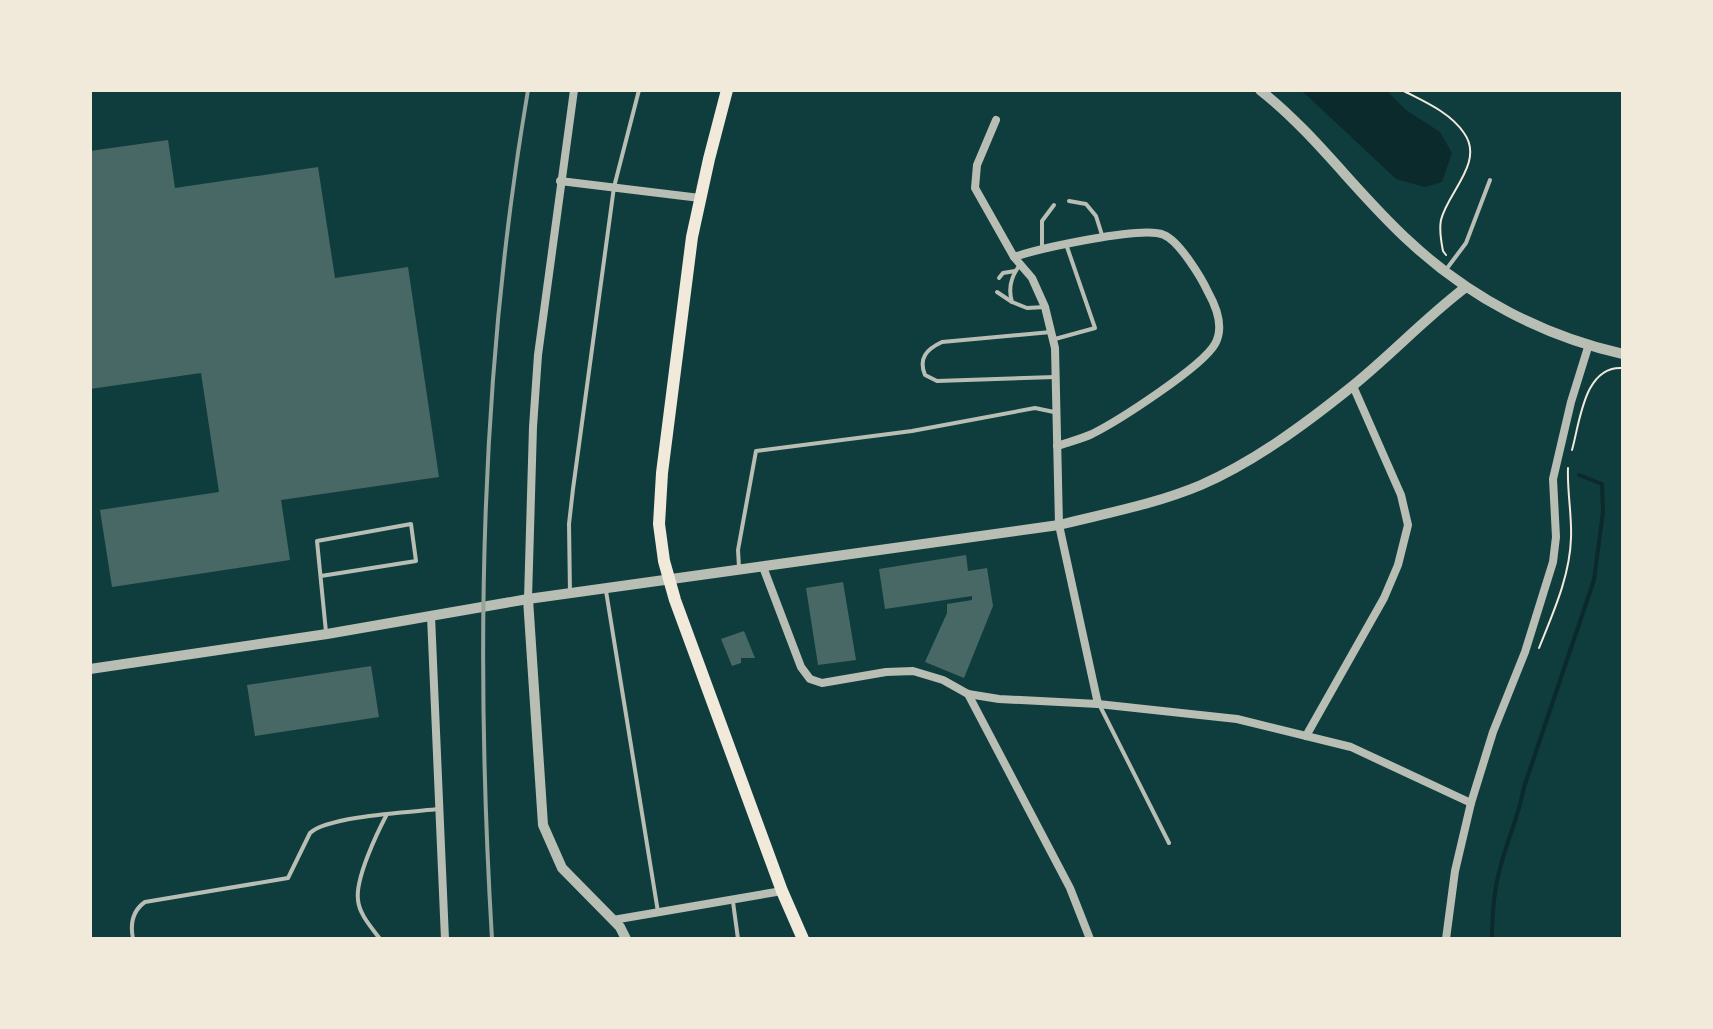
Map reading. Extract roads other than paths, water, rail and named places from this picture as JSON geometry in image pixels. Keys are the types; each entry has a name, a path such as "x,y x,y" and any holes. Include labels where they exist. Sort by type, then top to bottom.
{"main road":[{"path":"727,90 692,237 660,502 661,542 669,579 782,891 803,939"}],"street":[{"path":"574,90 538,355 528,599 543,825 562,868 613,920 626,939"},
{"path":"1260,90 1298,124 1409,241 1445,272 1513,314 1623,354"},
{"path":"996,120 977,165 975,188 1016,264 1032,278 1045,307 1052,336 1059,525 1098,704"},
{"path":"560,181 700,198"},
{"path":"1016,264 1042,248 1149,232 1164,235 1176,245 1209,293 1217,311 1219,336 1213,348 1171,384 1093,433 1057,446"},
{"path":"90,669 327,634 528,599 1059,525 1140,506 1200,485 1271,446 1353,386 1431,313 1466,287"},
{"path":"1446,939 1455,871 1471,803 1493,732 1525,652 1547,585 1556,537 1553,479 1571,402 1589,344"},
{"path":"1306,736 1384,598 1407,535 1406,511 1401,495 1353,386"},
{"path":"763,567 801,667 815,682 913,671 943,680 968,694 999,699 1098,704 1237,719 1351,747 1471,803"},
{"path":"431,616 445,939"},
{"path":"968,694 1070,888 1090,939"},
{"path":"613,920 782,891"}],"lane":[{"path":"570,594 569,524 614,187 639,90"},
{"path":"1445,272 1466,243 1490,180"},
{"path":"1069,201 1086,204 1096,216 1103,239"},
{"path":"1042,248 1042,221 1054,205"},
{"path":"1055,377 937,381 925,375 922,369 924,355 929,348 942,342 1052,336 1095,328 1066,244"},
{"path":"999,278 1016,264"},
{"path":"1012,302 1009,292 1016,264"},
{"path":"997,292 1027,308 1045,307"},
{"path":"739,569 738,550 756,451 912,431 1035,408 1056,412"},
{"path":"321,576 416,561 411,524 317,541 327,634"},
{"path":"606,588 658,912"},
{"path":"1098,704 1169,843"},
{"path":"133,939 132,920 137,908 145,902 288,878 315,828 387,814 439,809"},
{"path":"380,939 365,918 357,898 379,829 387,814"},
{"path":"732,899 738,939"}],"water":[{"path":"1301,90 1386,90 1406,110 1440,132 1452,153 1442,182 1425,187 1396,179"}],"waterway":[{"path":"1492,939 1495,892 1504,855 1594,580 1603,512 1602,484 1579,475"}],"railway":[{"path":"492,939 484,726 486,513 500,301 528,90"}]}
